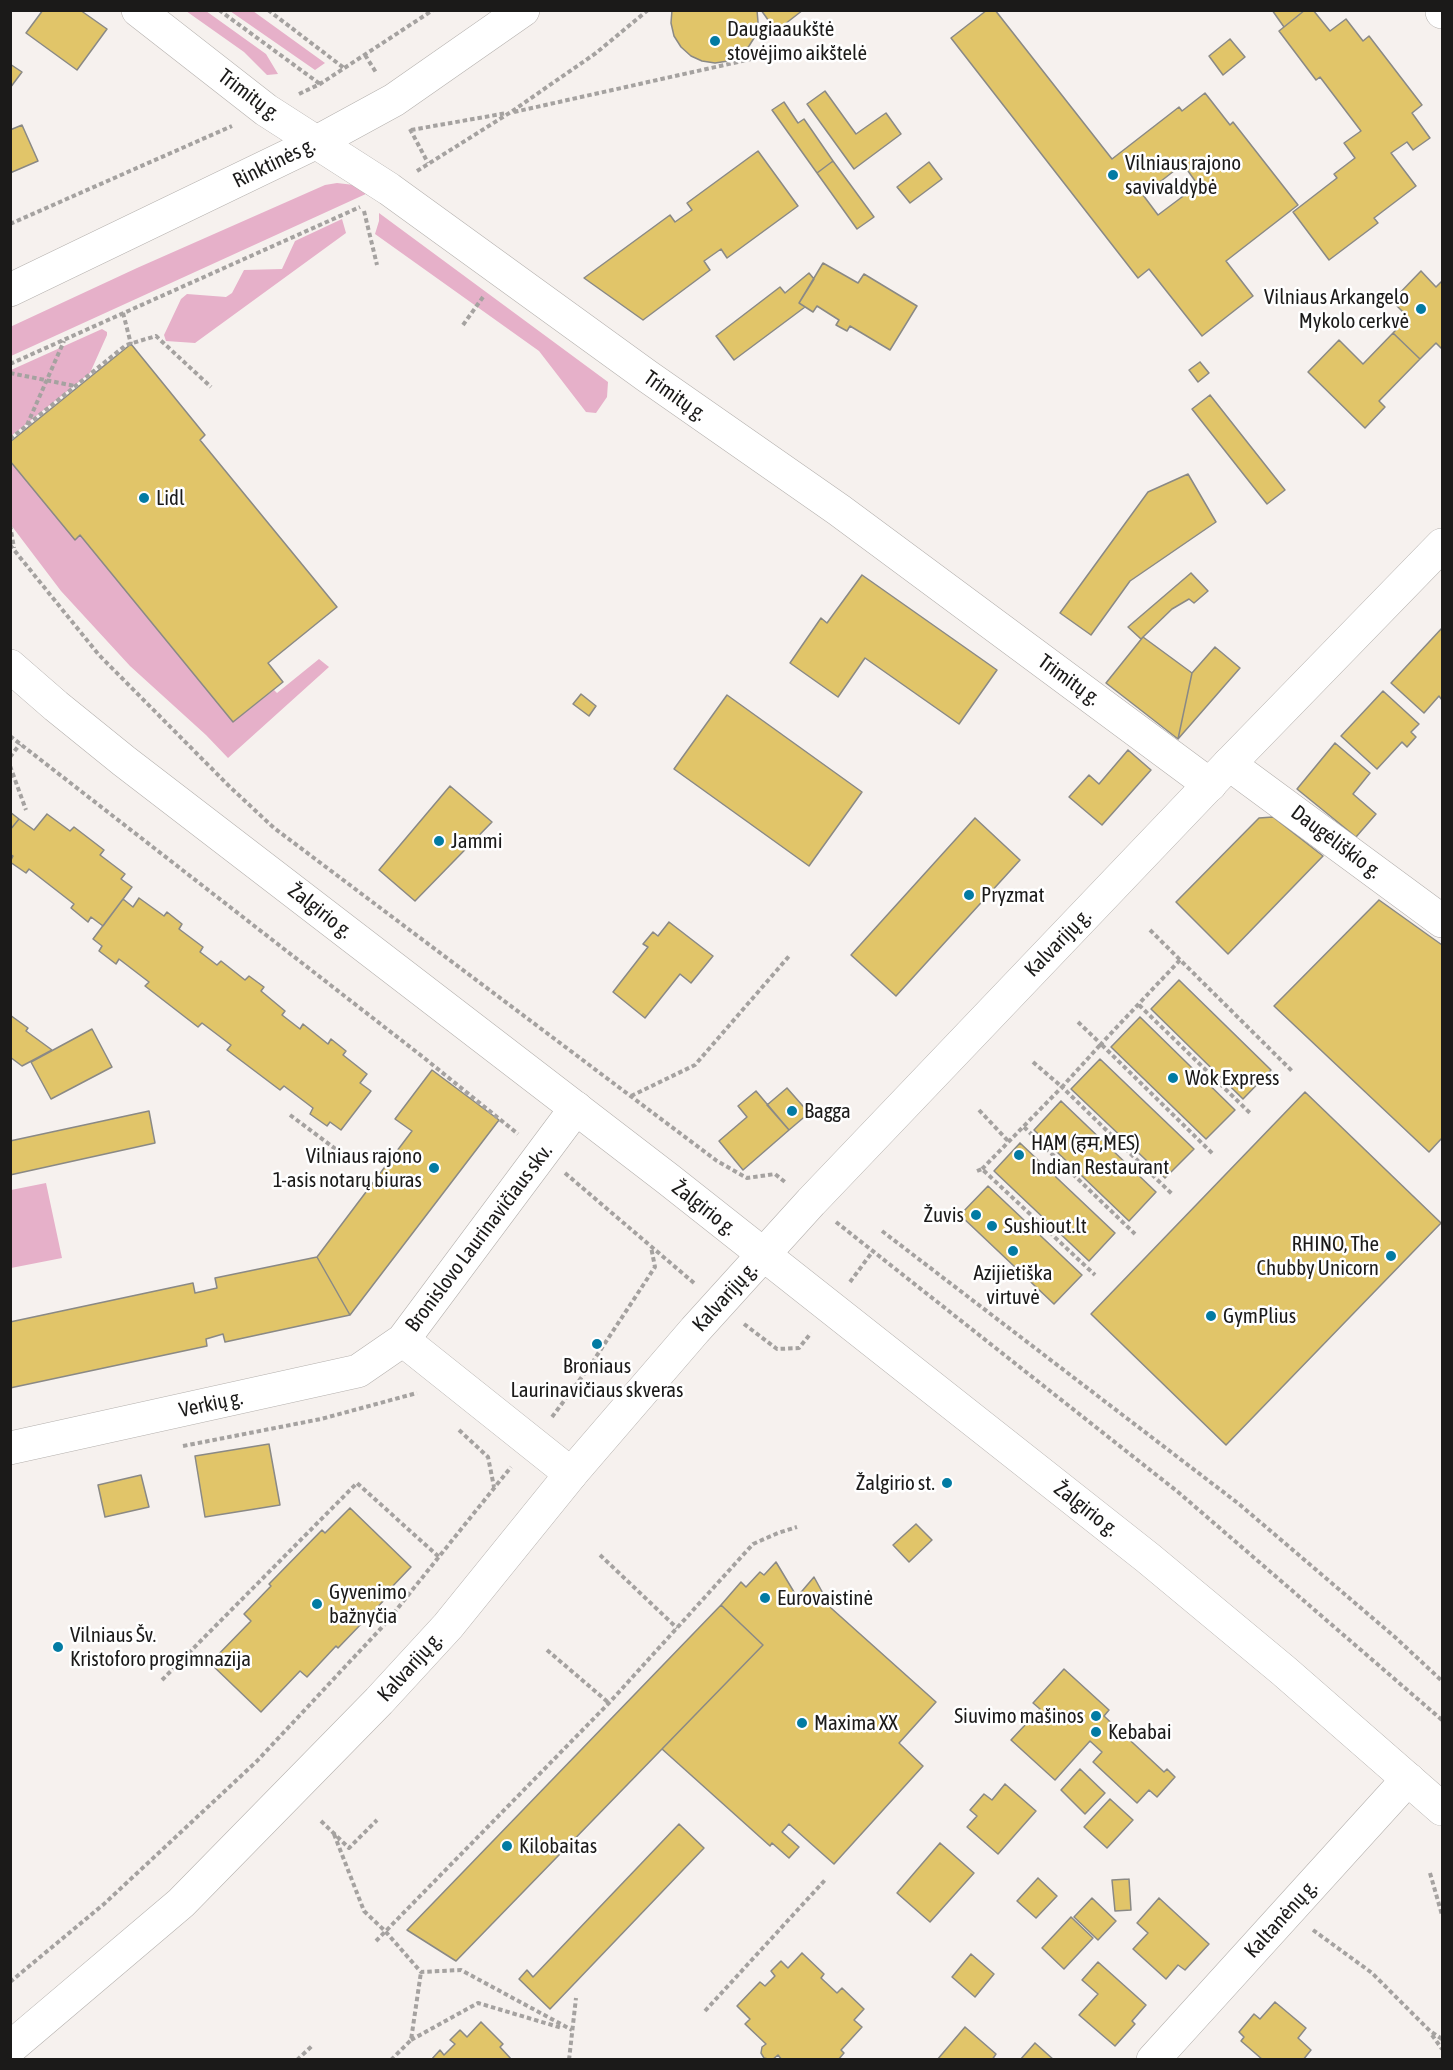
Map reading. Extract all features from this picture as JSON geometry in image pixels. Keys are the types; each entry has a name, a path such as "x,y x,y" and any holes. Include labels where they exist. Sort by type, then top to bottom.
{"main road":[{"name":"Trimitų g.","path":"138,10 266,110 389,189 647,376 1219,774"},
{"name":"Rinktinės g.","path":"10,290 317,142 393,100 523,10"},
{"name":"Kalvarijų g.","path":"10,2048 181,1903 379,1701 448,1626 571,1474 695,1330 824,1188 1219,774 1443,545"},
{"name":"Žalgirio g.","path":"10,666 124,761 576,1108 1148,1558 1284,1671 1443,1809"},
{"name":"Daugėliškio g.","path":"1219,774 1443,921"},
{"name":"Bronislovo Laurinavičiaus skv.","path":"571,1474 404,1340 576,1108"},
{"name":"Verkių g.","path":"10,1448 358,1371 404,1340"},
{"name":"Kaltanėnų g.","path":"1153,2060 1408,1779"}],"path":[{"path":"219,10 320,84"},
{"path":"268,10 344,68"},
{"path":"10,224 320,84 433,10"},
{"path":"389,189 511,112 596,53 648,10"},
{"path":"410,130 511,112 778,53"},
{"path":"10,364 363,206 377,265"},
{"path":"123,313 130,344"},
{"path":"11,439 126,345 156,336 211,387"},
{"path":"27,426 64,340"},
{"path":"10,373 76,387"},
{"path":"10,525 15,550"},
{"path":"10,544 99,655 274,828 717,1161"},
{"path":"10,736 423,1057 542,1153 651,1247 656,1267 590,1366 385,1624 257,1761 104,1904 10,1982"},
{"path":"10,757 20,744"},
{"path":"10,766 26,810"},
{"path":"1150,930 1293,1072"},
{"path":"631,1096 695,1065 790,955"},
{"path":"1095,1275 980,1170 1024,1127 1180,960"},
{"path":"1139,1005 1251,1114"},
{"path":"1078,1022 1213,1154"},
{"path":"1033,1062 1062,1087 1173,1195"},
{"path":"979,1110 1009,1142"},
{"path":"290,1115 349,1159"},
{"path":"1024,1127 1135,1234"},
{"path":"882,1231 1239,1504 1443,1681"},
{"path":"873,1251 1178,1492 1443,1720"},
{"path":"182,1446 321,1419 416,1392 425,1400"},
{"path":"459,1429 488,1457 494,1488"},
{"path":"162,1680 357,1484 439,1557"},
{"path":"376,1941 609,1703 753,1544 797,1527"},
{"path":"600,1556 677,1628"},
{"path":"547,1650 609,1703"},
{"path":"321,1821 349,1848 377,1820"},
{"path":"334,1834 364,1911 421,1972 411,2040"},
{"path":"1430,1873 1443,1915"},
{"path":"705,2011 825,1880"},
{"path":"1288,1912 1372,1973 1430,2031 1443,2049"},
{"path":"421,1972 461,1970 572,2030"},
{"path":"569,2060 576,1998"},
{"path":"391,2060 411,2040 478,2003 572,2030"},
{"path":"1430,2031 1443,2039"},
{"path":"297,2060 313,2045"}],"shaded area":[{"path":"186,11 206,11 266,54 278,74 267,75 244,52"},
{"path":"230,11 253,11 325,63 315,70"},
{"path":"337,183 354,185 368,193 11,356 10,327 325,185"},
{"path":"379,213 608,382 607,397 596,413 586,412 539,351 375,234"},
{"path":"342,219 346,233 195,343 166,341 164,335 181,299 187,294 226,297 232,293 244,270 282,269 295,241"},
{"path":"102,329 107,332 107,335 90,373 11,436 11,370"},
{"path":"10,461 75,539 80,535 233,722 274,690 277,693 319,659 329,667 228,758 130,666 61,591 11,525"},
{"path":"46,1183 62,1258 11,1268 11,1190"}],"building":[{"path":"43,10 80,10 107,29 77,70 26,33"},
{"name":"Daugiaaukštė stovėjimo aikštelė","path":"672,10 757,10 756,35 740,56 715,63 702,61 691,56 674,36 671,23"},
{"name":"Daugiaaukštė stovėjimo aikštelė","path":"761,10 803,10 776,31"},
{"name":"Vilniaus rajono savivaldybė","path":"987,10 995,10 1112,159 1179,107 1182,111 1205,93 1230,125 1233,122 1298,205 1226,261 1253,296 1202,336 1149,269 1138,278 951,38","holes":["1183,164 1198,185 1158,215 1143,195"]},
{"path":"1272,10 1305,10 1284,27"},
{"path":"1305,10 1313,10 1330,31 1346,19 1363,41 1369,36 1422,105 1412,113 1430,138 1413,150 1407,142 1391,153 1416,186 1374,218 1378,223 1329,260 1293,212 1337,178 1334,174 1355,158 1344,143 1361,131 1320,77 1316,80 1279,31"},
{"path":"1230,39 1245,57 1223,75 1209,56"},
{"path":"10,64 22,72 10,88"},
{"path":"825,91 856,134 886,113 901,134 854,169 807,104"},
{"path":"784,102 798,123 804,119 833,161 817,173 772,110"},
{"path":"22,125 38,161 10,173 10,130"},
{"path":"758,151 798,206 727,258 721,249 704,261 710,270 643,320 584,278 670,215 675,222 692,210 687,203"},
{"path":"833,161 874,217 857,229 817,173"},
{"path":"929,162 942,179 910,203 897,187"},
{"path":"823,263 858,283 864,274 917,306 890,350 850,326 847,331 836,325 839,320 817,306 813,312 799,303"},
{"name":"Vilniaus Arkangelo Mykolo cerkvė","path":"1421,271 1436,287 1442,281 1442,349 1436,343 1420,359 1393,333 1408,317 1392,301"},
{"path":"809,273 814,279 799,303 805,307 734,360 716,336 780,287 785,293"},
{"path":"1393,333 1420,359 1379,401 1385,407 1365,428 1308,372 1339,340 1363,364"},
{"name":"Lidl","path":"131,344 205,435 200,440 337,607 268,663 283,682 233,722 80,535 75,540 10,461 10,442"},
{"path":"1200,362 1209,373 1198,382 1189,370"},
{"path":"1210,395 1285,490 1267,504 1192,409"},
{"path":"1188,474 1216,522 1130,581 1091,635 1060,613 1148,492"},
{"path":"1191,573 1208,591 1194,603 1189,599 1172,609 1141,639 1128,627"},
{"path":"862,575 997,670 959,724 865,658 838,697 790,663 821,618 827,623"},
{"path":"1442,628 1442,700 1439,696 1424,713 1391,683"},
{"path":"1143,637 1192,673 1178,739 1106,683"},
{"path":"1215,647 1240,668 1178,739 1192,673"},
{"path":"1383,691 1419,724 1411,732 1416,737 1407,747 1402,742 1377,769 1341,736"},
{"path":"581,694 596,706 589,716 573,704"},
{"path":"727,695 862,792 809,866 674,769"},
{"path":"1335,743 1370,773 1353,794 1376,814 1356,837 1297,789"},
{"path":"1128,750 1151,770 1102,825 1069,797 1089,775 1099,784"},
{"name":"Jammi","path":"450,786 492,822 415,901 379,870"},
{"path":"10,812 19,819 10,830"},
{"path":"47,814 70,831 74,827 104,850 100,855 125,874 121,879 132,887 103,926 91,917 88,922 71,908 74,904 29,869 26,873 10,862 13,856 10,854 10,830 19,819 34,830"},
{"path":"1273,817 1323,856 1228,954 1176,902 1259,818"},
{"path":"975,818 1020,860 896,996 851,955"},
{"path":"139,898 164,916 167,912 182,924 179,929 203,947 200,952 217,965 221,961 245,980 249,976 264,987 261,991 285,1011 282,1015 300,1029 303,1024 328,1044 331,1039 346,1051 343,1055 367,1074 360,1083 371,1091 341,1130 330,1122 327,1126 310,1114 313,1108 284,1086 280,1090 227,1050 231,1045 202,1023 198,1027 145,986 149,982 119,959 116,964 99,951 102,946 93,939 123,899 133,907"},
{"path":"1379,900 1442,945 1442,1138 1429,1152 1274,1006"},
{"path":"669,922 713,956 691,983 680,974 645,1018 613,992 648,947 643,944 653,932 658,936"},
{"path":"1179,980 1271,1070 1243,1099 1151,1009"},
{"path":"10,1015 28,1028 26,1031 52,1050 22,1066 10,1057"},
{"name":"Wok Express","path":"1140,1017 1235,1110 1206,1139 1111,1047"},
{"path":"92,1029 112,1067 51,1099 31,1062"},
{"path":"1100,1059 1194,1149 1165,1178 1071,1089"},
{"path":"432,1070 499,1120 350,1315 317,1257 412,1131 395,1119"},
{"path":"787,1088 809,1113 789,1130 767,1105"},
{"path":"756,1091 789,1130 743,1170 719,1141 747,1117 738,1106"},
{"path":"1305,1092 1441,1223 1226,1445 1091,1314"},
{"path":"1061,1101 1156,1192 1129,1221 1034,1130"},
{"path":"149,1111 155,1143 10,1175 10,1141"},
{"path":"1020,1143 1115,1233 1089,1261 994,1171"},
{"path":"988,1186 1082,1275 1054,1304 960,1215"},
{"path":"317,1257 350,1315 225,1342 223,1334 206,1339 207,1346 10,1388 10,1322 193,1283 195,1293 217,1288 215,1278"},
{"path":"269,1444 280,1505 205,1517 195,1456"},
{"path":"141,1475 149,1507 105,1517 98,1485"},
{"name":"Gyvenimo bažnyčia","path":"350,1508 411,1567 387,1592 390,1594 338,1648 336,1646 307,1677 300,1671 261,1712 210,1663 251,1621 244,1614 271,1586 269,1584 322,1530 325,1533"},
{"path":"916,1524 932,1540 909,1562 893,1545"},
{"name":"Maxima XX","path":"776,1562 797,1597 814,1577 831,1608 936,1702 899,1743 923,1766 834,1864 789,1824 782,1832 799,1847 789,1858 772,1843 770,1846 662,1749 763,1645 721,1605 741,1582 746,1587 760,1572 764,1575"},
{"path":"721,1605 763,1645 456,1961 407,1930"},
{"path":"1064,1669 1109,1710 1104,1716 1164,1772 1167,1769 1175,1777 1157,1797 1149,1790 1137,1803 1093,1762 1102,1752 1090,1741 1055,1780 1011,1740 1040,1709 1033,1703"},
{"path":"1080,1769 1105,1793 1085,1814 1061,1790"},
{"path":"1005,1784 1036,1811 998,1854 967,1827 977,1816 970,1810 984,1794 992,1800"},
{"path":"1110,1799 1133,1820 1107,1848 1084,1827"},
{"path":"679,1824 704,1848 550,2009 519,1979 527,1970 533,1977"},
{"path":"940,1843 974,1873 930,1922 897,1893"},
{"path":"1038,1878 1057,1896 1036,1918 1017,1901"},
{"path":"1129,1879 1131,1910 1115,1911 1112,1880"},
{"path":"1092,1898 1116,1921 1098,1940 1074,1917"},
{"path":"1159,1898 1209,1944 1185,1970 1178,1965 1166,1979 1133,1949 1148,1933 1137,1923"},
{"path":"1071,1917 1093,1938 1064,1969 1042,1948"},
{"path":"802,1953 824,1974 821,1978 837,1993 842,1988 864,2009 854,2020 862,2027 841,2050 844,2053 838,2060 782,2060 778,2055 772,2060 764,2058 761,2053 762,2047 766,2044 745,2024 750,2019 737,2006 760,1982 765,1986 775,1976 771,1971 781,1961 788,1968"},
{"path":"971,1954 994,1974 975,1997 952,1977"},
{"path":"1098,1962 1146,2005 1132,2021 1135,2024 1115,2046 1079,2015 1098,1994 1082,1980"},
{"path":"1275,2002 1306,2028 1298,2038 1311,2050 1303,2060 1263,2060 1241,2041 1244,2037 1239,2032 1254,2014 1260,2019"},
{"path":"481,2022 503,2044 500,2047 512,2060 431,2060 440,2050 444,2055 455,2044 450,2040 460,2030 467,2037"},
{"path":"965,2027 996,2054 992,2060 937,2060"},
{"path":"1035,2043 1054,2060 1020,2060"}],"place":[{"name":"Daugiaaukštė stovėjimo aikštelė","path":"715,41"},
{"name":"Vilniaus rajono savivaldybė","path":"1113,175"},
{"name":"Vilniaus Arkangelo Mykolo cerkvė","path":"1421,309"},
{"name":"Lidl","path":"144,498"},
{"name":"Jammi","path":"439,841"},
{"name":"Pryzmat","path":"969,895"},
{"name":"Wok Express","path":"1173,1078"},
{"name":"Bagga","path":"792,1111"},
{"name":"HAM (हम,MES) Indian Restaurant","path":"1019,1155"},
{"name":"Vilniaus rajono 1-asis notarų biuras","path":"434,1168"},
{"name":"Žuvis","path":"976,1215"},
{"name":"Sushiout.lt","path":"992,1226"},
{"name":"Azijietiška virtuvė","path":"1013,1251"},
{"name":"RHINO, The Chubby Unicorn","path":"1391,1256"},
{"name":"GymPlius","path":"1211,1316"},
{"name":"Broniaus Laurinavičiaus skveras","path":"597,1344"},
{"name":"Žalgirio st.","path":"947,1483"},
{"name":"Eurovaistinė","path":"765,1598"},
{"name":"Gyvenimo bažnyčia","path":"317,1604"},
{"name":"Vilniaus Šv. Kristoforo progimnazija","path":"58,1647"},
{"name":"Siuvimo mašinos","path":"1096,1716"},
{"name":"Maxima XX","path":"802,1723"},
{"name":"Kebabai","path":"1096,1732"},
{"name":"Kilobaitas","path":"507,1846"}]}
